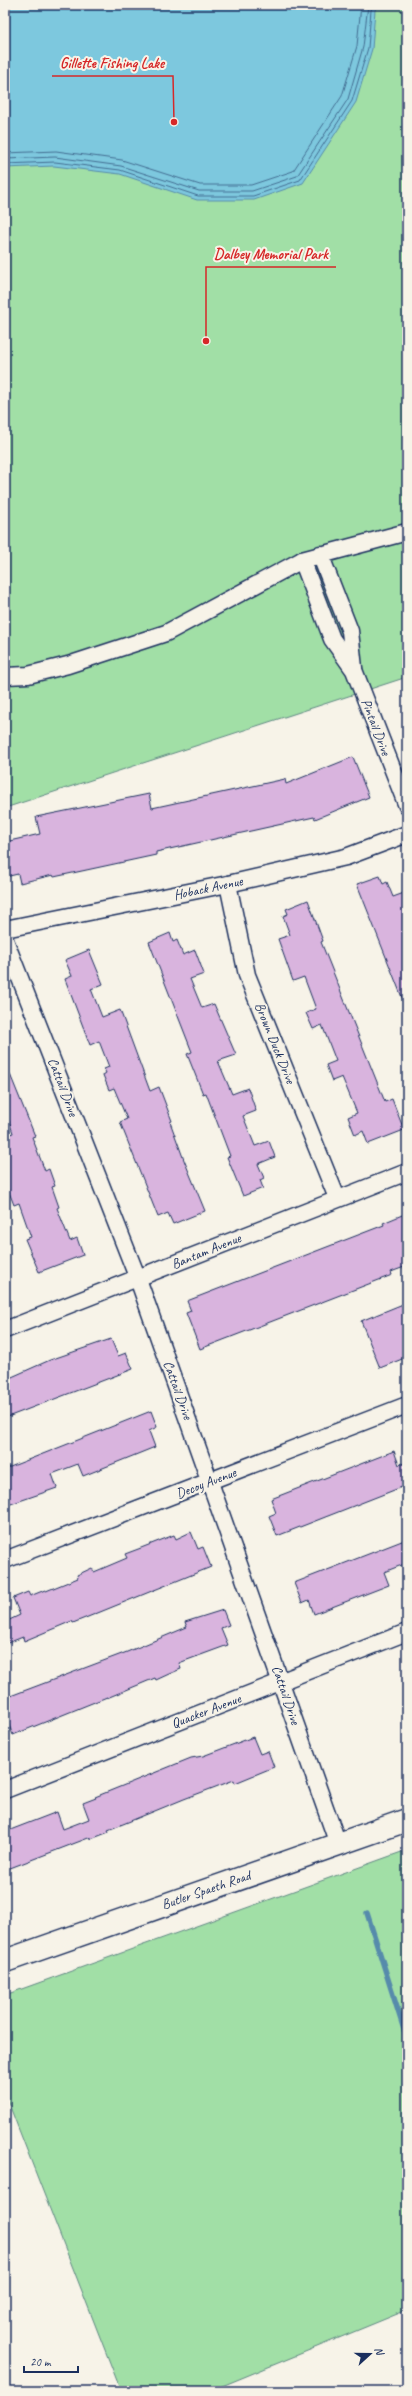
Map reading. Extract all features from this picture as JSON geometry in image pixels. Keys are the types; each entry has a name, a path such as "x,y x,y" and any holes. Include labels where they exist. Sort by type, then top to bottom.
{"main road":[{"name":"Butler Spaeth Road","path":"5,1961 407,1820"}],"street":[{"path":"5,676 28,675 68,665 166,632 302,560 407,532"},
{"name":"Pintail Drive","path":"320,554 350,631 354,670"},
{"name":"Pintail Drive","path":"302,560 332,639 354,670 407,806"},
{"name":"Hoback Avenue","path":"5,929 228,884 346,857 407,834"},
{"name":"Brown Duck Drive","path":"228,884 247,975 338,1198"},
{"name":"Cattail Drive","path":"5,940 138,1279 282,1682 338,1844"},
{"name":"Bantam Avenue","path":"5,1330 407,1172"},
{"name":"Decoy Avenue","path":"5,1560 407,1405"},
{"name":"Quacker Avenue","path":"5,1790 407,1632"}],"green space":[{"path":"5,5 407,5 407,677 5,808"},
{"path":"407,1850 407,2310 210,2391 121,2391 5,2094 5,1995"}],"water":[{"path":"5,5 379,5 375,10 372,49 356,102 303,183 254,200 197,200 120,174 54,166 5,168"}],"building":[{"path":"353,757 369,797 315,819 314,817 156,852 156,855 54,877 53,875 20,883 18,874 5,877 5,842 40,834 36,817 149,794 152,808 285,779 286,784"},
{"path":"380,876 383,884 387,882 393,897 404,893 407,902 407,1010 357,884"},
{"path":"308,900 323,941 321,942 385,1102 392,1099 404,1130 368,1144 363,1131 355,1135 348,1117 357,1113 342,1077 332,1081 326,1065 336,1061 322,1025 313,1029 306,1013 316,1009 304,977 293,981 278,939 290,935 283,916 288,914 286,909"},
{"path":"170,933 173,942 177,940 183,955 195,950 204,974 190,979 202,1008 214,1004 236,1055 218,1061 232,1094 248,1088 256,1111 243,1116 255,1146 269,1141 275,1157 258,1164 264,1178 260,1180 263,1188 243,1196 227,1157 230,1156 206,1093 203,1094 187,1054 192,1052 149,942"},
{"path":"89,950 103,984 91,989 102,1017 120,1010 150,1091 159,1087 172,1121 170,1122 184,1160 205,1211 173,1224 168,1213 158,1217 120,1122 127,1119 114,1088 109,1090 103,1075 106,1073 104,1069 109,1067 99,1041 90,1045 65,979 72,976 65,960"},
{"path":"5,1062 35,1136 32,1137 45,1171 49,1169 55,1186 52,1187 59,1207 57,1208 70,1241 77,1238 83,1255 39,1272 25,1239 31,1237 19,1203 14,1205 5,1182 5,1136 13,1133 5,1109"},
{"path":"407,1213 407,1266 391,1272 392,1275 200,1349 186,1313 191,1311 187,1301 384,1225 383,1223"},
{"path":"403,1304 407,1314 407,1357 380,1368 361,1321"},
{"path":"111,1339 118,1356 126,1353 133,1369 5,1418 5,1380 50,1360"},
{"path":"151,1411 157,1427 149,1431 155,1447 83,1476 78,1464 52,1474 57,1488 5,1506 5,1469"},
{"path":"394,1451 399,1465 407,1462 407,1485 277,1536 269,1516 276,1513 271,1499"},
{"path":"191,1532 198,1549 203,1547 211,1567 73,1623 72,1621 24,1641 23,1637 5,1644 5,1622 20,1615 13,1598 28,1592 30,1596 45,1590 46,1591 78,1578 77,1575 92,1568 94,1572 127,1558 125,1554 174,1535 176,1539"},
{"path":"407,1539 407,1563 384,1572 389,1585 314,1614 309,1600 302,1603 294,1583"},
{"path":"223,1610 229,1625 221,1628 228,1645 179,1663 181,1669 156,1680 155,1678 13,1735 5,1716 5,1698 127,1652 187,1627 185,1622"},
{"path":"253,1737 260,1754 268,1751 274,1767 235,1783 234,1780 184,1799 108,1830 109,1832 91,1839 91,1837 5,1870 5,1832 57,1812 63,1829 89,1819 83,1803 96,1798 95,1797 191,1758 203,1756"}],"waterway":[{"path":"367,1913 407,2039"}],"place":[{"name":"Gillette Fishing Lake","path":"174,122"},
{"name":"Dalbey Memorial Park","path":"206,341"}]}
